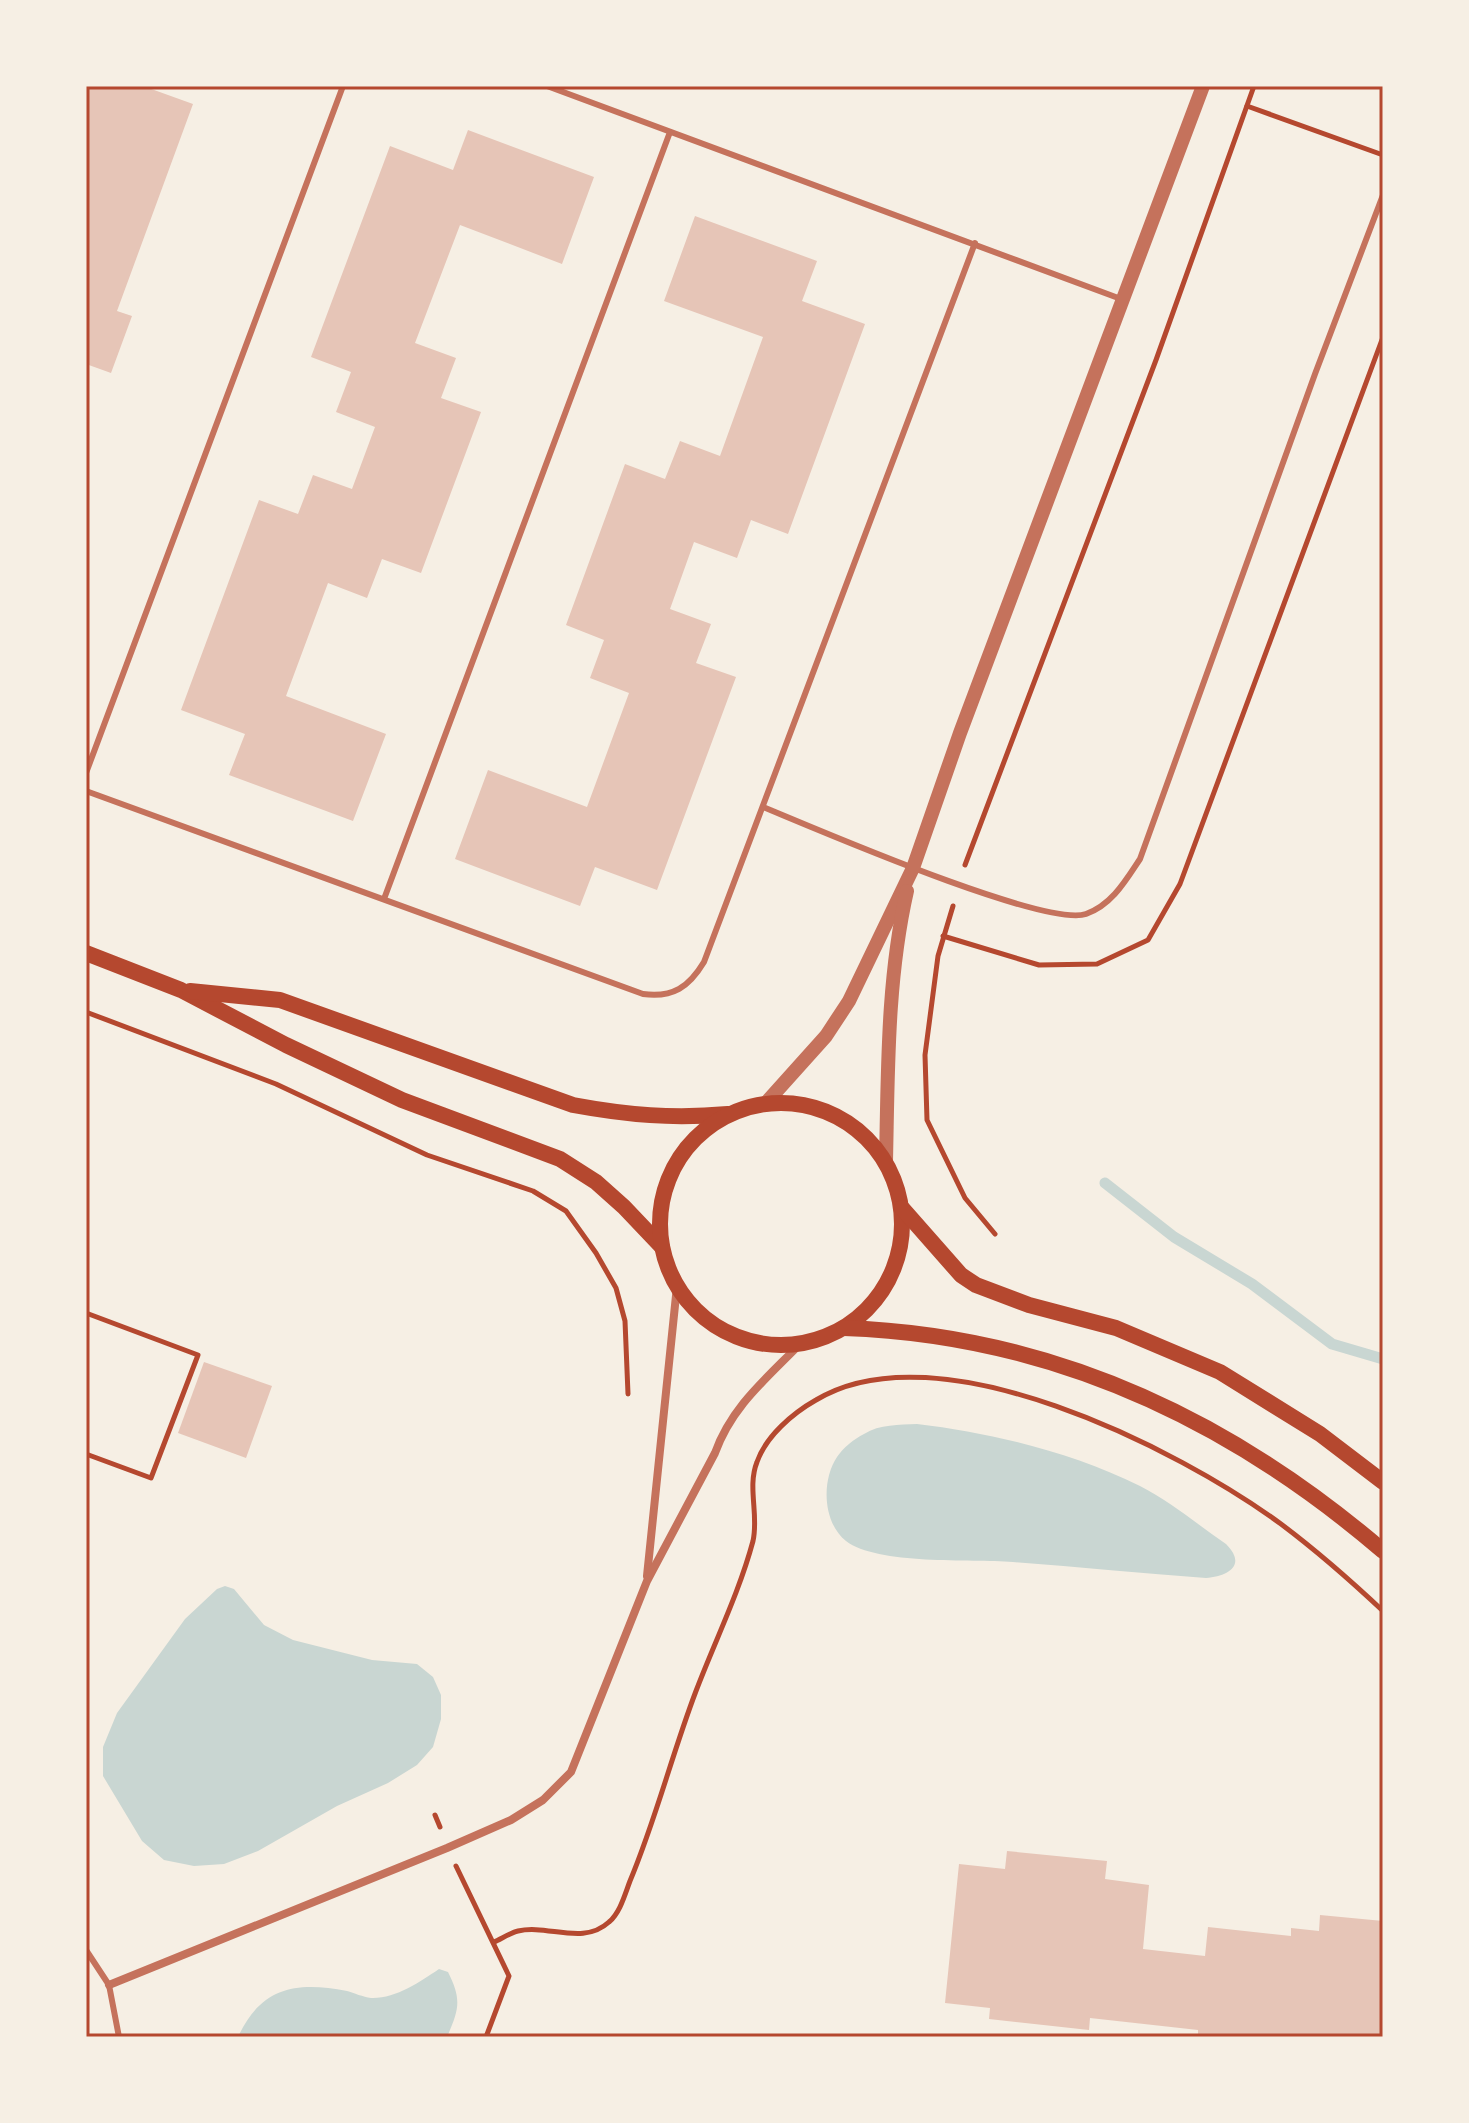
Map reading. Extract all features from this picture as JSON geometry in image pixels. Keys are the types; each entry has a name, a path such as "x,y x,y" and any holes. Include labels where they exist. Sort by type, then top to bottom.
{"main road":[{"path":"86,953 181,990 286,1045 402,1100 560,1159 596,1182 662,1247"},
{"path":"181,990 280,1000 573,1105 679,1118 728,1114 765,1104 793,1103 846,1121 868,1139 886,1161 897,1184 902,1208 902,1239 892,1274 870,1307 844,1328 823,1339 782,1346 758,1344 732,1335 708,1321 677,1286 662,1247 660,1215 666,1185 681,1156 701,1132 728,1114"},
{"path":"902,1208 961,1275 976,1285 1029,1305 1116,1328 1220,1372 1320,1434 1383,1482"},
{"path":"844,1328 920,1333 1000,1347 1080,1371 1149,1398 1212,1429 1272,1465 1335,1510 1383,1551"}],"street":[{"path":"765,1104 826,1036 849,1001 913,868 960,733 1203,86"},
{"path":"886,1161 896,952 913,868"},
{"path":"647,1581 677,1286"},
{"path":"109,1985 447,1848 511,1820 543,1800 571,1772 647,1581 732,1416 800,1344"}],"lane":[{"path":"86,773 343,86"},
{"path":"547,86 1121,299"},
{"path":"384,899 670,132"},
{"path":"763,807 913,868 1056,915 1085,915 1117,894 1140,859 1320,359 1383,195"},
{"path":"86,791 643,994 659,996 684,988 694,979 704,962 975,243"},
{"path":"86,1950 109,1985 119,2037"}],"path":[{"path":"995,1234 965,1198 927,1120 925,1055 938,956 960,883 1156,360 1254,86"},
{"path":"1247,106 1383,155"},
{"path":"86,1012 276,1084 427,1155 533,1191 566,1211 616,1288 625,1321 628,1394"},
{"path":"86,1313 198,1355 151,1478 86,1454"},
{"path":"494,1942 518,1931 570,1934 598,1929 611,1922 619,1909 640,1858 696,1691 746,1565 756,1516 753,1474 758,1459 768,1442 790,1418 830,1391 857,1382 934,1377 982,1385 1034,1399 1095,1422 1167,1456 1278,1523 1338,1570 1383,1611"},
{"path":"435,1815 447,1848 509,1976 486,2037"}],"shaded area":[{"path":"917,1424 1031,1446 1114,1474 1162,1499 1226,1544 1232,1551 1235,1563 1228,1572 1206,1578 1013,1562 901,1557 860,1549 838,1533 829,1513 827,1489 832,1467 837,1457 856,1438 876,1428"},
{"path":"225,1586 234,1589 264,1625 293,1640 372,1660 417,1664 433,1677 441,1695 441,1719 433,1747 417,1765 388,1783 337,1806 258,1851 224,1864 194,1866 164,1860 142,1841 103,1776 103,1747 117,1713 185,1619 217,1589"},
{"path":"439,1969 448,1972 457,1997 456,2012 447,2037 238,2037 258,2007 282,1992 296,1988 329,1988 380,1998 407,1989"}],"building":[{"path":"86,86 143,86 193,104 117,311 132,316 111,373 86,364"},
{"path":"468,130 594,177 562,264 460,225 415,343 456,358 441,398 481,412 421,573 382,559 367,598 328,583 286,696 386,734 353,821 229,775 245,734 181,710 259,500 298,514 313,475 352,489 375,427 336,412 351,372 311,357 390,146 453,170"},
{"path":"695,216 817,261 802,301 865,324 788,534 751,520 737,558 694,542 670,609 711,624 696,663 736,677 657,890 595,867 580,906 455,859 488,770 587,807 629,693 590,678 604,640 566,625 625,464 665,479 680,441 720,456 763,337 664,301"},
{"path":"204,1362 272,1386 246,1458 178,1433"},
{"path":"1007,1851 1107,1861 1105,1879 1149,1885 1143,1949 1205,1956 1208,1927 1291,1936 1291,1928 1319,1931 1320,1915 1383,1921 1383,2037 1198,2037 1198,2030 1090,2018 1089,2030 989,2019 990,2008 945,2003 959,1864 1005,1869"}],"waterway":[{"path":"1105,1183 1174,1237 1252,1284 1332,1344 1383,1359"}]}
